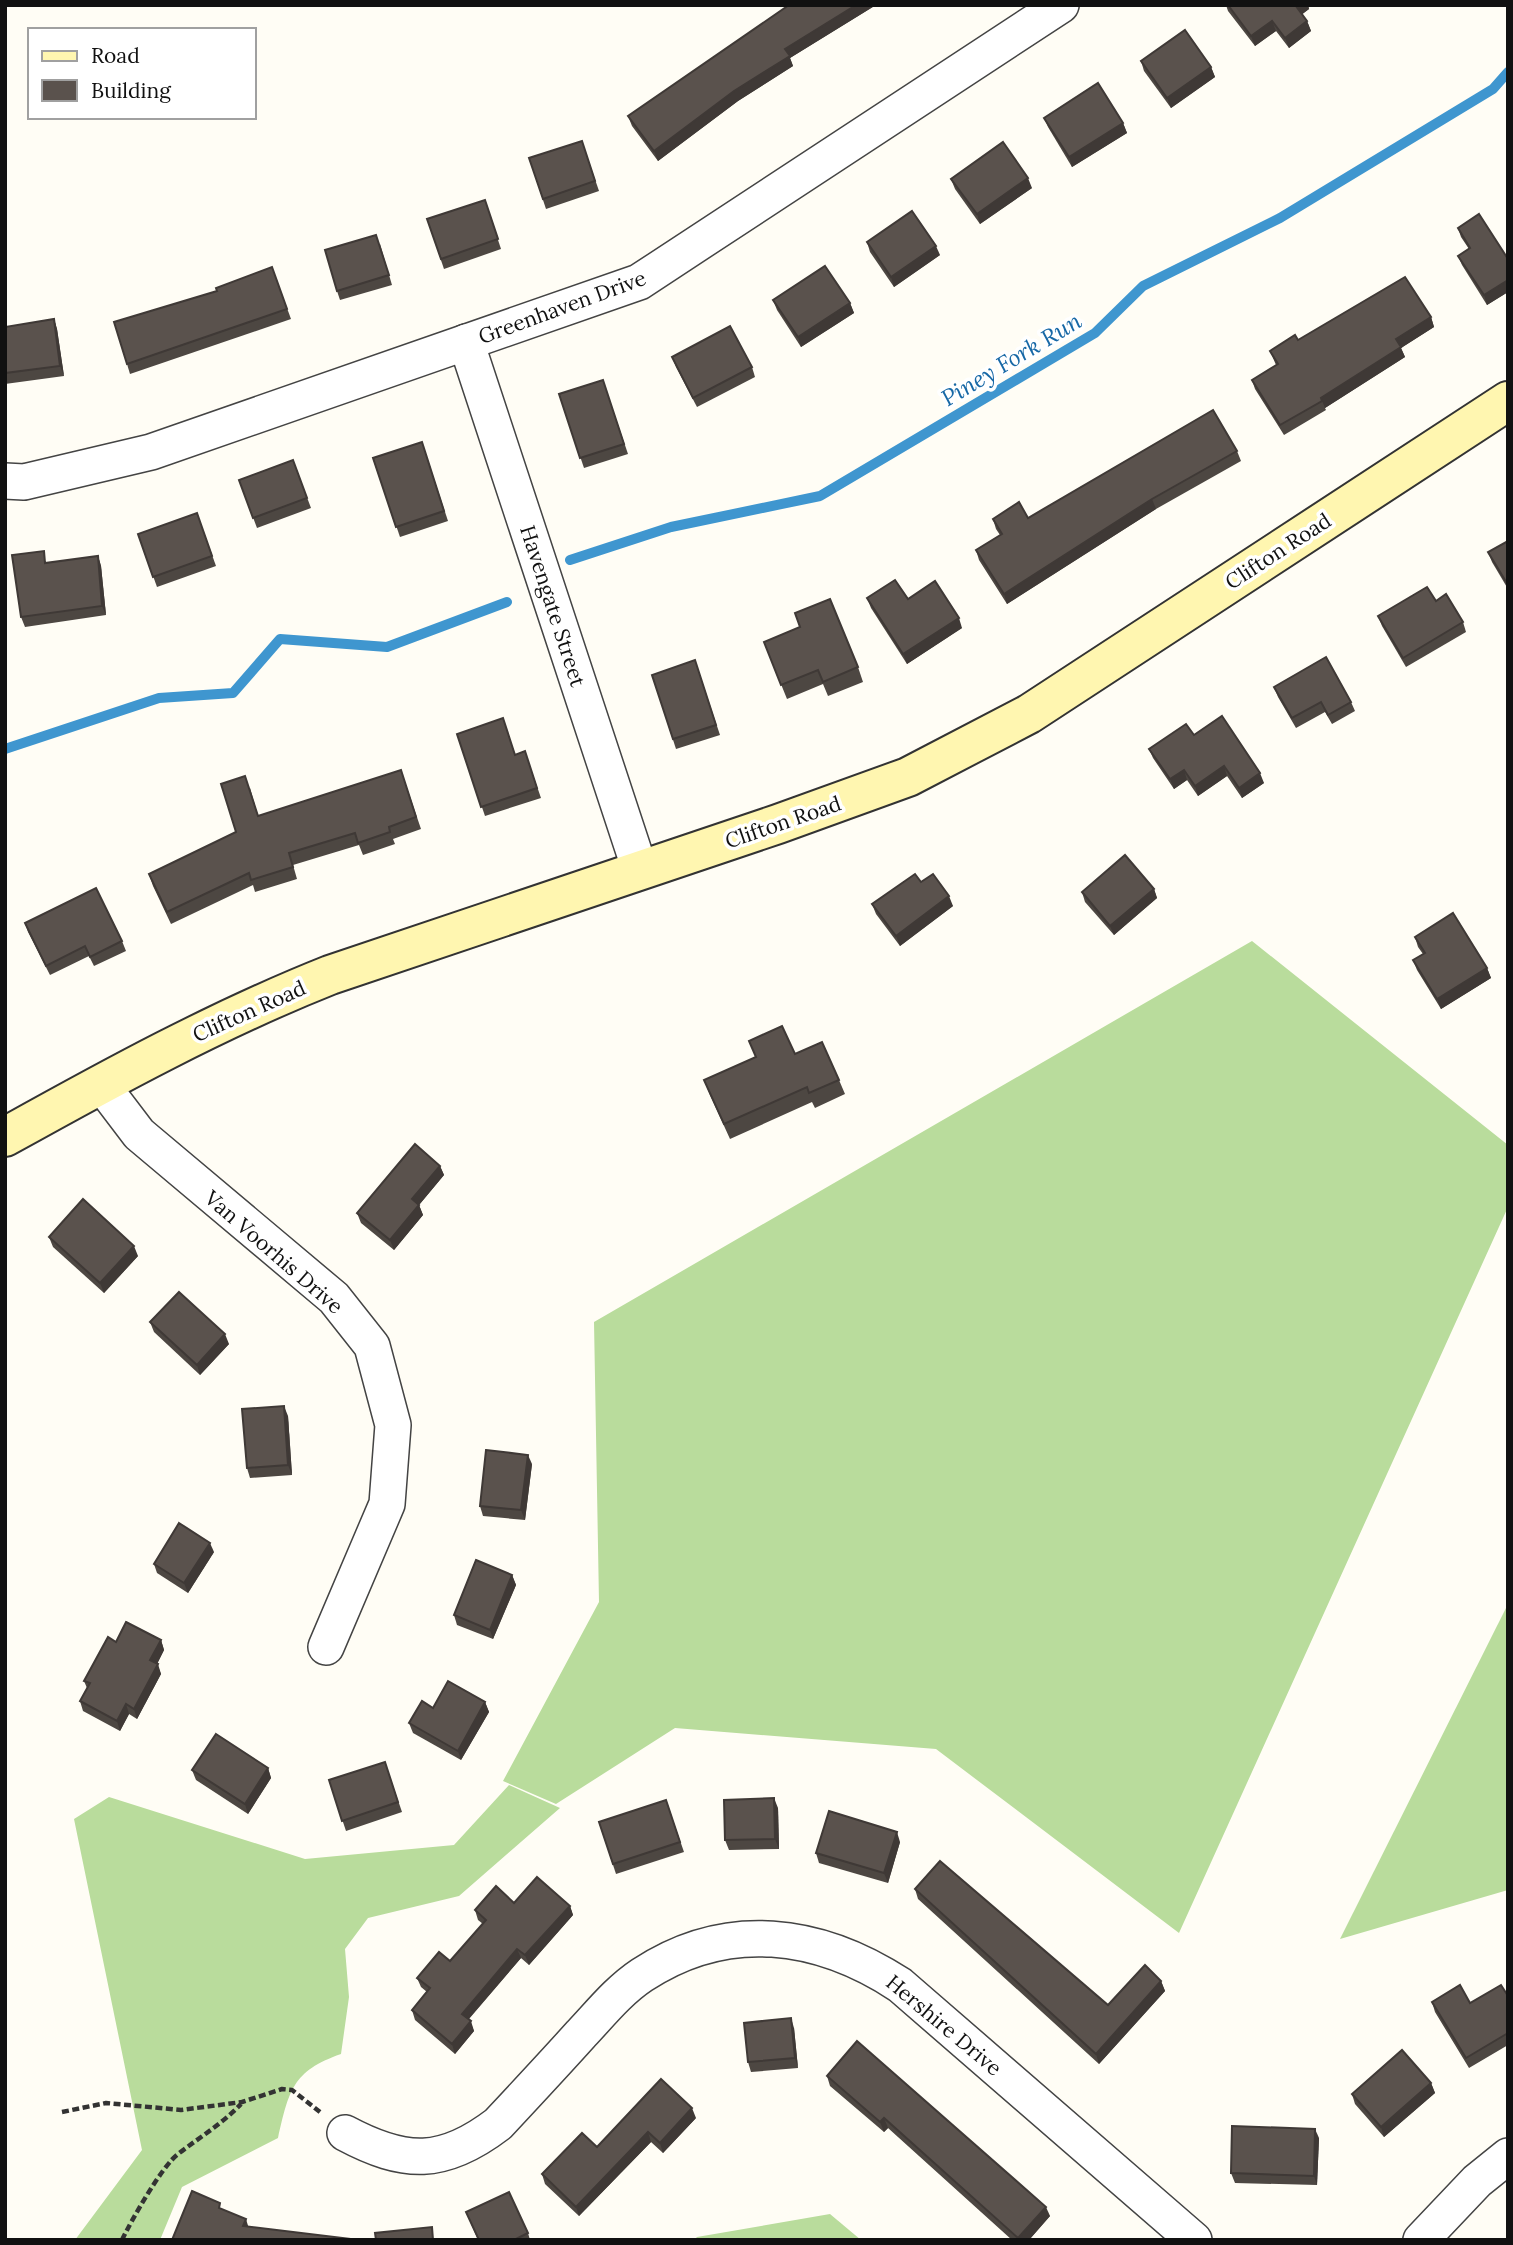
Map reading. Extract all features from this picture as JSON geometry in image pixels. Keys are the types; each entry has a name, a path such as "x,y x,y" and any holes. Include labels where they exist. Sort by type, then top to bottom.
{"main road":[{"name":"Clifton Road","path":"5,1137 101,1084 270,999 330,975 897,782 989,736 1105,665 1508,401"}],"street":[{"name":"Greenhaven Drive","path":"5,481 24,482 151,452 639,282 1061,5"},
{"name":"Havengate Street","path":"466,342 640,870"},
{"name":"Van Voorhis Drive","path":"101,1084 139,1134 334,1298 372,1346 393,1425 387,1504 326,1647"},
{"name":"Hershire Drive","path":"345,2133 394,2155 432,2157 455,2151 477,2140 498,2124 613,2000 640,1976 668,1960 732,1940 791,1939 850,1956 900,1985 1194,2240"},
{"path":"1421,2240 1477,2181 1508,2156"}],"path":[{"path":"62,2112 106,2103 181,2110 242,2102 282,2089 292,2090 303,2098"},
{"path":"122,2240 145,2198 174,2157 213,2131 242,2102"}],"green space":[{"path":"1252,941 1508,1145 1508,1207 1179,1933 936,1749 675,1728 556,1804 503,1781 599,1602 594,1322"},
{"path":"1508,1604 1508,1890 1340,1939"},
{"path":"509,1785 560,1808 459,1896 368,1918 345,1949 349,1997 341,2054 312,2068 295,2085 278,2138 182,2187 160,2240 75,2240 142,2150 74,1819 109,1797 305,1859 454,1845"},
{"path":"830,2214 861,2240 694,2240 697,2237"}],"building":[{"path":"789,5 856,5 785,49 790,56 734,91 654,151 628,116"},
{"path":"1228,5 1298,5 1296,6 1307,21 1285,38 1272,21 1251,36"},
{"path":"1185,30 1211,67 1167,98 1141,61"},
{"path":"1098,83 1123,123 1069,157 1044,118"},
{"path":"582,141 595,181 543,199 529,158"},
{"path":"1003,142 1028,178 977,214 951,179"},
{"path":"485,200 498,239 441,259 427,219"},
{"path":"912,211 936,246 891,277 867,242"},
{"path":"1479,214 1508,259 1508,280 1484,295 1458,256 1470,248 1458,228"},
{"path":"376,235 389,275 337,291 325,250"},
{"path":"825,266 850,303 798,337 773,300"},
{"path":"272,267 287,309 127,364 114,322 217,291 216,288"},
{"path":"1405,277 1431,317 1396,339 1401,347 1321,398 1322,401 1280,425 1252,380 1278,364 1270,351 1295,335 1298,340"},
{"path":"54,319 60,366 5,373 5,327"},
{"path":"730,326 752,367 693,398 672,357"},
{"path":"603,380 624,444 580,458 559,394"},
{"path":"1213,410 1237,451 1152,499 1004,594 976,550 1002,534 993,519 1019,502 1028,518"},
{"path":"422,442 444,511 396,527 373,458"},
{"path":"293,460 307,498 253,518 239,480"},
{"path":"197,513 212,556 153,577 138,534"},
{"path":"1508,541 1508,585 1488,552"},
{"path":"44,551 45,563 98,556 102,606 21,617 12,555"},
{"path":"895,580 908,599 935,581 959,618 903,654 867,598"},
{"path":"1427,587 1436,601 1446,594 1463,622 1403,658 1378,616"},
{"path":"830,599 858,667 823,682 818,670 781,685 764,642 800,627 795,613"},
{"path":"1326,657 1351,702 1328,715 1321,702 1292,718 1274,687"},
{"path":"695,660 716,725 673,739 652,675"},
{"path":"1222,716 1260,773 1239,788 1224,766 1195,786 1184,770 1170,779 1149,749 1186,724 1194,735"},
{"path":"503,718 515,755 525,751 537,788 481,807 457,734"},
{"path":"401,770 416,817 389,827 390,832 358,843 355,833 289,853 293,867 251,880 249,873 167,912 149,874 236,832 221,784 245,776 258,816"},
{"path":"1125,855 1154,889 1110,926 1082,892"},
{"path":"915,874 921,882 933,874 949,896 896,936 872,904"},
{"path":"96,888 122,941 90,957 85,946 46,966 25,923"},
{"path":"1453,913 1487,968 1437,999 1413,960 1425,953 1415,937"},
{"path":"782,1026 795,1054 822,1042 839,1080 809,1093 807,1087 724,1124 704,1080 756,1057 749,1041"},
{"path":"415,1144 440,1166 412,1199 419,1205 390,1240 357,1213"},
{"path":"83,1199 134,1246 100,1283 49,1237"},
{"path":"179,1292 225,1334 197,1365 150,1322"},
{"path":"284,1406 288,1465 247,1468 242,1409"},
{"path":"486,1450 528,1455 521,1510 480,1506"},
{"path":"179,1523 210,1543 184,1583 154,1564"},
{"path":"476,1560 512,1575 490,1630 454,1615"},
{"path":"126,1622 161,1640 150,1660 158,1664 134,1709 126,1704 117,1721 80,1701 90,1683 84,1681 108,1637 116,1642"},
{"path":"448,1681 485,1702 458,1751 409,1723 422,1701 433,1708"},
{"path":"216,1734 268,1768 245,1804 192,1770"},
{"path":"385,1762 398,1802 342,1821 329,1780"},
{"path":"774,1798 775,1839 725,1840 724,1800"},
{"path":"666,1800 680,1842 613,1864 599,1822"},
{"path":"829,1811 897,1832 884,1873 816,1853"},
{"path":"940,1861 1108,2005 1145,1965 1161,1981 1096,2054 915,1889"},
{"path":"537,1877 570,1906 525,1955 517,1949 462,2014 471,2021 452,2044 412,2010 430,1988 417,1978 439,1952 450,1961 486,1920 475,1910 496,1886 514,1903"},
{"path":"1460,1985 1470,2003 1501,1985 1508,1996 1508,2033 1466,2058 1432,2002"},
{"path":"791,2018 795,2058 748,2062 744,2023"},
{"path":"857,2041 1046,2207 1018,2238 884,2118 880,2122 827,2076"},
{"path":"1402,2050 1431,2083 1381,2127 1352,2094"},
{"path":"661,2079 692,2108 660,2143 648,2132 576,2207 542,2174 582,2133 597,2147"},
{"path":"1232,2126 1315,2129 1314,2176 1231,2173"},
{"path":"192,2191 220,2203 219,2208 246,2219 243,2226 359,2240 172,2240"},
{"path":"509,2192 528,2233 514,2240 479,2240 466,2212"},
{"path":"432,2227 433,2240 376,2240 375,2233"}],"waterway":[{"name":"Piney Fork Run","path":"570,560 671,527 820,496 1095,333 1143,286 1280,218 1493,89 1508,72"},
{"name":"Piney Fork Run","path":"5,749 159,698 233,693 280,639 387,647 507,602"}]}
